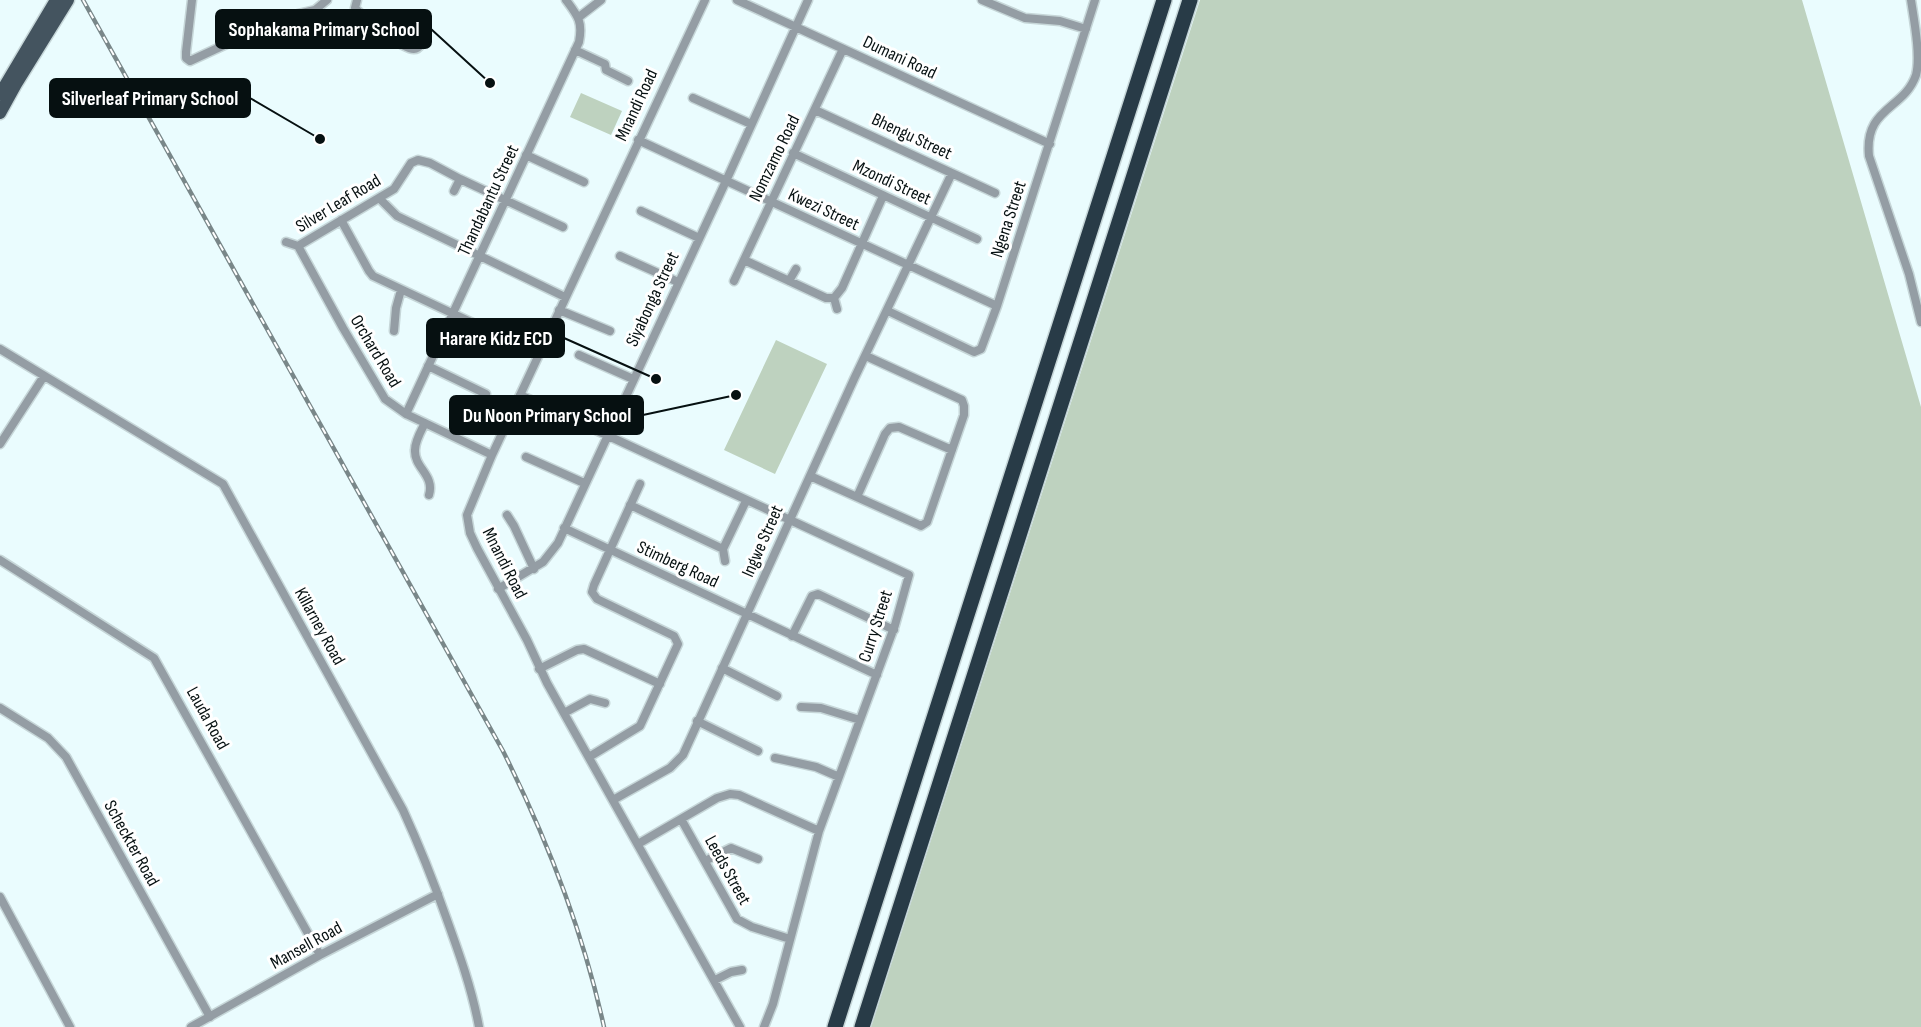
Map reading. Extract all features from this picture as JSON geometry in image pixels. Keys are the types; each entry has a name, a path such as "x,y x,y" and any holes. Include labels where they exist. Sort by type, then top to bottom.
{"highway":[{"path":"835,1027 1164,0"},
{"path":"862,1027 1190,0"}],"main road":[{"path":"0,94 55,9 68,0"},
{"path":"0,113 55,9"}],"street":[{"path":"192,0 186,52 186,58 190,61 285,17 313,10 327,0"},
{"path":"357,0 354,6 358,11 390,36"},
{"path":"566,0 579,17 601,0"},
{"name":"Mnandi Road","path":"705,0 492,454 467,515 470,533 527,640 539,669 740,1027"},
{"name":"Dumani Road","path":"737,0 1050,144"},
{"name":"Siyabonga Street","path":"498,589 534,569 551,554 808,0"},
{"path":"982,0 1025,18 1060,21 1086,29"},
{"name":"Ngena Street","path":"888,311 974,352 981,350 1050,144 1095,0"},
{"path":"1911,0 1918,59 1917,71 1913,82 1905,92 1878,117 1871,129 1868,141 1869,156 1908,274 1921,322"},
{"name":"Thandabantu Street","path":"406,414 575,50 581,31 579,17"},
{"name":"Nomzamo Road","path":"734,281 843,49"},
{"path":"575,50 605,64 606,70 628,81"},
{"path":"693,98 752,124"},
{"name":"Bhengu Street","path":"815,110 995,194"},
{"name":"Kwezi Street","path":"638,140 997,306"},
{"name":"Mzondi Street","path":"794,153 977,239"},
{"path":"526,155 584,182"},
{"name":"Silver Leaf Road","path":"286,242 298,246 380,199 394,189 411,163 418,160 430,163 563,227"},
{"name":"Ingwe Street","path":"613,800 676,764 683,754 952,173"},
{"path":"454,191 460,179"},
{"path":"744,260 826,298 834,298 839,293 883,196"},
{"path":"380,199 397,216 565,297"},
{"path":"641,211 699,238"},
{"path":"341,220 371,273 401,290 511,341"},
{"name":"Orchard Road","path":"298,246 381,394 390,405 492,454"},
{"path":"620,256 678,282"},
{"path":"789,281 796,270"},
{"path":"394,331 396,308 401,290"},
{"path":"834,298 837,309"},
{"path":"560,310 610,331"},
{"name":"Killarney Road","path":"0,349 223,484 417,839 468,981 479,1027"},
{"path":"579,355 633,379"},
{"path":"810,476 917,525 925,525 965,411 962,400 866,356"},
{"path":"428,366 486,394"},
{"path":"0,444 44,376"},
{"name":"Curry Street","path":"520,395 909,575 894,630 819,831 771,1012 764,1027"},
{"path":"425,423 414,452 431,484 429,495"},
{"path":"857,497 885,434 890,428 899,427 952,450"},
{"path":"526,457 584,483"},
{"path":"589,757 638,728 676,648 677,638 594,596 594,585 639,484"},
{"path":"725,561 723,549 746,501"},
{"path":"630,505 723,549"},
{"path":"507,516 534,569"},
{"name":"Stimberg Road","path":"564,528 877,675"},
{"name":"Lauda Road","path":"0,560 154,658 320,955"},
{"path":"792,636 812,596 818,594 894,630"},
{"path":"539,669 584,649 660,684"},
{"path":"722,668 777,696"},
{"path":"564,713 590,699 605,703"},
{"path":"801,707 821,708 860,720"},
{"name":"Scheckter Road","path":"0,708 48,738 66,757 210,1017"},
{"path":"697,722 758,751"},
{"path":"775,758 816,767 839,777"},
{"path":"638,844 717,798 730,794 739,795 819,831"},
{"name":"Leeds Street","path":"681,819 736,919 752,927 790,939"},
{"path":"705,861 731,848 758,859"},
{"name":"Mansell Road","path":"191,1027 320,955 438,894"},
{"path":"0,897 70,1027"},
{"path":"715,981 731,972 742,970"}],"green space":[{"path":"1200,0 1802,0 1921,407 1921,1027 871,1027"},
{"path":"581,93 622,111 611,135 570,117"},
{"path":"776,340 827,364 775,474 724,450"}],"railway":[{"path":"83,0 503,751 562,886 586,956 604,1027"}],"place":[{"name":"Sophakama Primary School","path":"490,83"},
{"name":"Silverleaf Primary School","path":"320,139"},
{"name":"Harare Kidz ECD","path":"656,379"},
{"name":"Du Noon Primary School","path":"736,395"}]}
